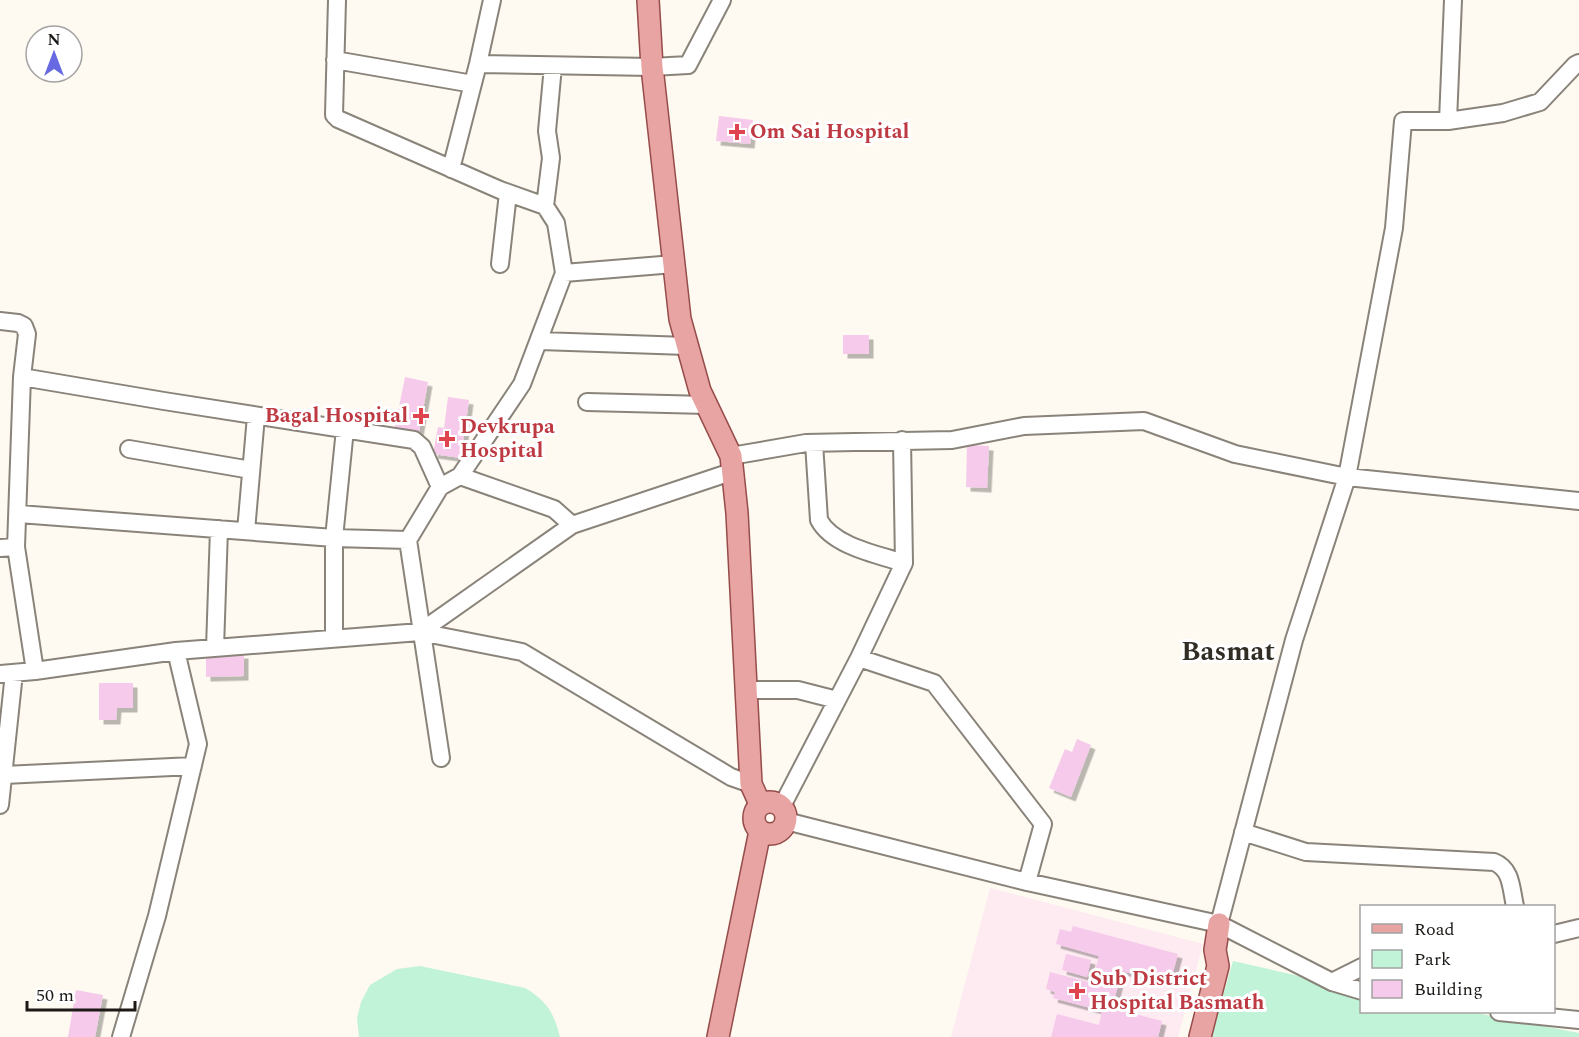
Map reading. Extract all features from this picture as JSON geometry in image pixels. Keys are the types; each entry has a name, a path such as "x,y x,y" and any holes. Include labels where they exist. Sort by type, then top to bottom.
{"main road":[{"path":"648,0 652,67 680,319 700,391 731,464 737,513 751,784 760,804"},
{"path":"718,1037 760,831 754,820 756,809 767,801 775,802 784,813 783,828 776,833 768,834 760,831"},
{"path":"1200,1037 1218,966 1215,950 1219,924"},
{"path":"1185,1037 1207,964 1215,950"}],"street":[{"path":"337,0 334,115 338,119 452,169 545,206 556,223 564,273 522,384 460,476 440,487 408,540 420,632 441,758"},
{"path":"452,169 492,0"},
{"path":"478,64 652,67 688,65 722,0"},
{"path":"1448,121 1453,0"},
{"path":"335,60 473,84"},
{"path":"1219,924 1294,640 1347,477 1394,228 1403,121 1448,121 1503,112 1540,102 1579,63"},
{"path":"545,206 551,158 547,131 553,66"},
{"path":"500,264 508,193"},
{"path":"564,273 674,264"},
{"path":"0,321 18,323 24,326 27,334 22,377 19,514 8,548 34,671"},
{"path":"540,341 687,346"},
{"path":"22,377 414,440 422,447 440,487"},
{"path":"587,402 707,405"},
{"path":"246,531 256,416"},
{"path":"420,632 572,525 731,464 814,443 951,440 1024,426 1144,421 1235,454 1347,477 1579,501"},
{"path":"334,638 334,538 345,429"},
{"path":"902,440 904,563 784,813 1027,882 1219,924 1332,982 1360,990"},
{"path":"814,443 819,520 824,530 838,540 904,563"},
{"path":"129,449 251,470"},
{"path":"460,476 554,509 572,525"},
{"path":"19,514 334,538 408,540"},
{"path":"215,648 219,529"},
{"path":"0,805 4,774 7,673 176,651 420,632 522,652 731,777 751,784"},
{"path":"123,1037 157,916 198,744 176,651"},
{"path":"859,658 934,683 1043,824 1027,882"},
{"path":"746,690 798,690 837,700"},
{"path":"4,774 193,766"},
{"path":"1243,832 1306,852 1494,862 1502,865 1508,872 1515,905"},
{"path":"1555,934 1579,928"},
{"path":"1332,982 1360,968"},
{"path":"1532,1014 1579,1020"}],"shaded area":[{"name":"Sub District Hospital Basmath","path":"990,888 1203,944 1178,1037 951,1037"}],"green space":[{"path":"1233,961 1360,990 1360,1013 1476,1013 1579,1033 1579,1037 1211,1037"},
{"path":"420,966 525,988 548,1008 560,1037 359,1037 357,1018 361,1002 370,985 397,969"}],"building":[{"path":"719,116 753,120 750,144 716,141"},
{"path":"843,335 869,335 869,354 843,354"},
{"path":"405,377 428,382 419,432 395,427"},
{"path":"448,397 469,400 461,458 433,454 438,427 444,428"},
{"path":"967,445 989,446 987,488 966,487"},
{"path":"244,654 244,676 206,677 206,655"},
{"path":"99,683 133,683 133,708 117,708 116,720 99,720"},
{"path":"1077,739 1091,745 1071,797 1049,788 1065,749 1072,752"},
{"path":"1073,926 1178,954 1172,976 1169,975 1167,983 1122,971 1112,1008 1162,1021 1158,1037 1051,1037 1057,1014 1099,1025 1102,1011 1053,998 1055,992 1046,989 1050,972 1092,983 1099,956 1056,944 1060,929 1071,932"},
{"path":"1066,954 1091,960 1087,977 1062,970"},
{"path":"76,990 103,995 95,1037 68,1037"}],"place":[{"name":"Om Sai Hospital","path":"737,132"},
{"name":"Bagal Hospital","path":"421,416"},
{"name":"Devkrupa Hospital","path":"447,439"},
{"name":"Sub District Hospital Basmath","path":"1077,991"}],"district":[{"name":"Basmat","path":"1228,652"}]}
